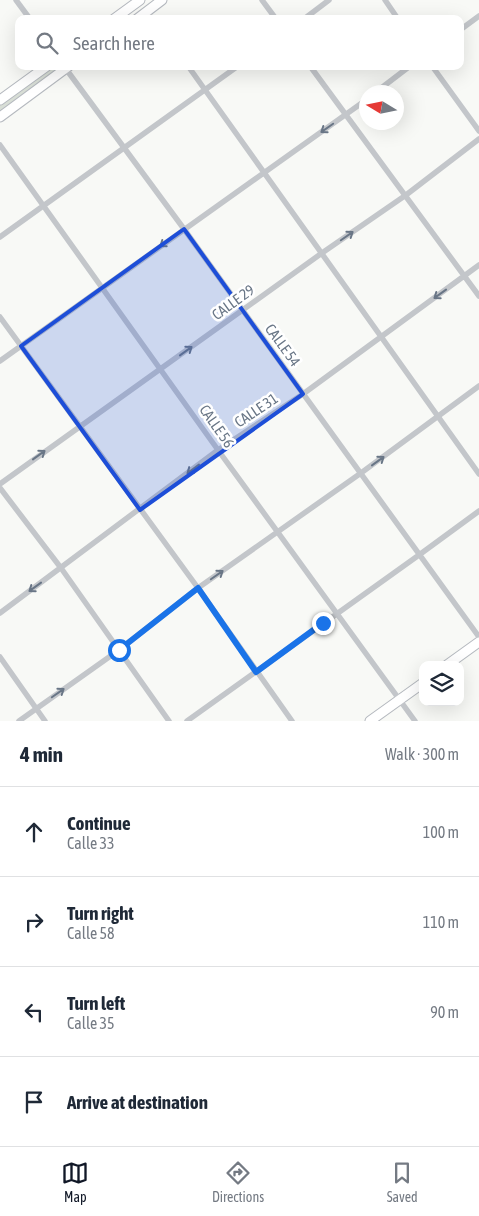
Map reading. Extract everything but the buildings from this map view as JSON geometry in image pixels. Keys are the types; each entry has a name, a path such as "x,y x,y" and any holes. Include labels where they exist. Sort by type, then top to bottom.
{"main road":[{"path":"119,15 139,0 149,15 162,0"},
{"path":"0,100 42,70"},
{"path":"0,117 63,70"},
{"path":"453,661 479,642"},
{"path":"370,721 419,686"}],"street":[{"path":"16,0 27,15"},
{"path":"262,0 273,15"},
{"path":"309,15 329,0"},
{"path":"385,0 395,15"},
{"path":"464,27 479,16"},
{"name":"CALLE 54","path":"69,70 479,637"},
{"path":"191,70 479,474"},
{"path":"0,238 232,70"},
{"path":"313,70 479,296"},
{"path":"385,85 405,70"},
{"path":"435,70 479,131"},
{"path":"0,361 359,106"},
{"name":"CALLE 29","path":"0,486 79,426 406,195 479,139"},
{"name":"CALLE 56","path":"0,145 415,721"},
{"name":"CALLE 31","path":"0,613 218,450 303,394 479,266"},
{"path":"0,317 198,588 292,721"},
{"path":"19,721 119,650 198,588 361,473 479,386"},
{"path":"0,486 170,721"},
{"path":"187,721 479,511"},
{"path":"0,657 45,721"}],"highlighted area":[{"path":"184,229 303,394 140,510 21,346"}],"shaded area":[{"path":"47,70 56,70 0,113 0,104"}],"route":[{"path":"119,650 198,588 256,672 323,623"}]}
